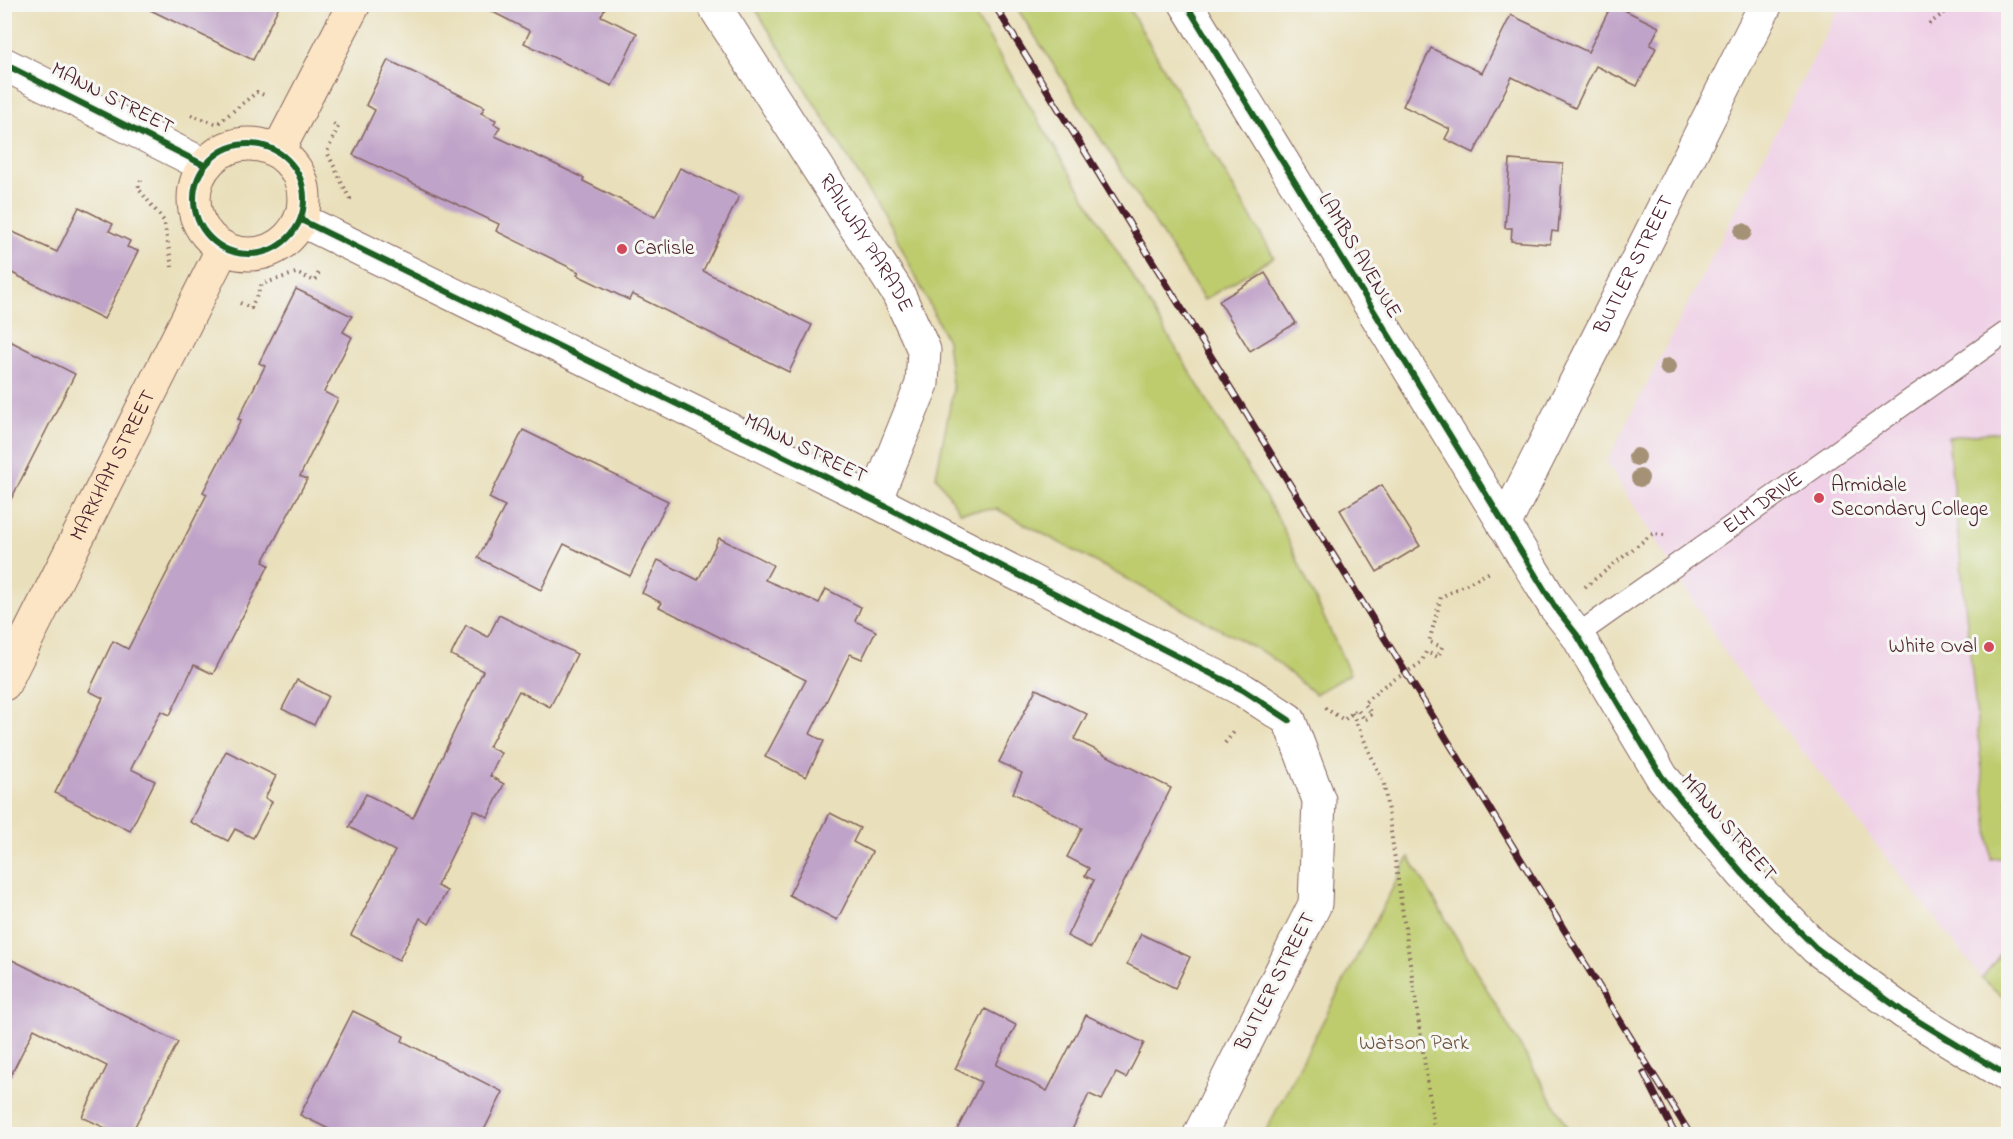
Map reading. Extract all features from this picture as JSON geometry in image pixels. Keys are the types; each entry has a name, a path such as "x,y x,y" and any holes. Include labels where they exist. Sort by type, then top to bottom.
{"street":[{"path":"278,151 354,4"},
{"name":"RAILWAY PARADE","path":"713,4 897,293 924,350 922,384 874,501"},
{"name":"LAMBS AVENUE","path":"1186,4 1504,525"},
{"name":"BUTLER STREET","path":"1504,525 1766,4"},
{"name":"MANN STREET","path":"4,64 204,165"},
{"path":"241,144 257,144 278,151 297,171 303,187 305,204 300,220 291,235 277,247 259,253 240,254 223,248 209,236 199,222 194,204 195,186 204,165 225,149 241,144"},
{"name":"MANN STREET","path":"300,220 874,501 1243,690 1288,720"},
{"name":"MARKHAM STREET","path":"4,684 223,248"},
{"name":"MANN STREET","path":"1504,525 1555,607 1577,635 1662,777 1743,874 1816,948 1905,1013 2008,1076"},
{"name":"BUTLER STREET","path":"1200,1134 1315,904 1319,800 1288,720"}],"lane":[{"name":"ELM DRIVE","path":"1577,635 2008,331"}],"path":[{"path":"1929,24 1956,4"},
{"path":"188,114 217,124 257,92 268,97"},
{"path":"328,122 338,127 327,152 350,199 347,207"},
{"path":"141,180 138,188 164,221 173,270"},
{"path":"240,303 251,308 262,284 296,273 315,281 319,272"},
{"path":"1435,1134 1384,784 1350,715 1357,709 1365,720 1372,714 1364,703 1421,663 1426,652 1438,657 1442,647 1429,642 1441,597 1490,572 1496,581"},
{"path":"1225,743 1233,732"}],"shaded area":[{"name":"Armidale Secondary College","path":"1841,5 2008,5 2008,1002 1982,978 1729,659 1607,462"}],"green space":[{"path":"753,5 969,5 1278,518 1350,674 1315,694 1268,655 997,509 960,512 936,476 953,391 947,341 892,228"},
{"path":"1015,5 1127,5 1274,257 1204,300"},
{"name":"White Oval","path":"2008,431 2008,857 1991,859 1948,437"},
{"name":"Watson Park","path":"1409,857 1572,1134 1264,1134"},
{"path":"2008,944 2008,1002 1982,978"}],"building":[{"path":"138,4 280,4 253,60"},
{"path":"477,4 607,4 601,16 637,33 612,86 524,43 530,31"},
{"path":"1612,4 1659,27 1650,45 1656,48 1637,86 1596,66 1575,108 1512,77 1474,153 1445,139 1450,129 1403,106 1431,48 1482,73 1511,15 1588,52"},
{"path":"388,60 485,107 481,113 496,120 494,124 500,127 495,136 584,178 583,181 655,217 680,168 739,196 703,271 812,325 789,372 632,294 629,300 577,275 579,272 496,231 499,224 353,155 375,110 366,105"},
{"path":"1510,160 1563,164 1558,232 1552,231 1550,244 1511,241 1512,228 1505,228"},
{"path":"79,207 113,224 109,231 130,241 127,247 138,251 104,319 4,269 4,228 57,252"},
{"path":"1265,273 1296,323 1250,351 1219,301"},
{"path":"296,289 352,316 343,332 352,337 324,392 338,399 300,476 307,479 263,562 269,565 213,674 194,665 170,715 161,711 131,769 155,781 130,831 55,793 103,698 89,691 113,641 128,649 207,494 203,492 241,420 238,419 265,366 259,363"},
{"path":"4,338 75,374 4,513"},
{"path":"523,430 668,501 630,576 564,544 541,590 478,558 505,506 489,498"},
{"path":"1382,485 1420,546 1377,572 1340,510"},
{"path":"719,538 773,565 765,580 819,603 826,589 861,607 855,621 876,631 862,659 850,654 810,734 824,741 806,777 765,757 806,680 659,607 662,603 642,593 658,560 698,580"},
{"path":"499,615 577,654 550,707 519,691 489,747 501,753 490,776 504,784 488,817 474,810 437,886 447,891 429,924 420,918 399,960 351,935 395,851 349,827 366,794 413,818 483,671 451,655 466,625 488,637"},
{"path":"297,680 328,696 314,725 282,709"},
{"path":"1036,689 1087,714 1074,739 1171,788 1091,948 1067,936 1094,880 1085,876 1089,868 1067,857 1082,828 1013,793 1022,773 999,762"},
{"path":"226,751 276,776 265,798 272,802 253,838 235,829 228,841 190,822"},
{"path":"830,813 860,828 853,842 872,852 837,920 789,895"},
{"path":"1141,934 1190,957 1175,988 1127,964"},
{"path":"4,956 178,1042 131,1134 118,1134 82,1117 107,1066 34,1029 4,1089"},
{"path":"985,1009 1016,1025 996,1065 1047,1091 1086,1015 1144,1043 1126,1078 1116,1073 1102,1100 1089,1094 1070,1134 955,1134 981,1082 955,1069"},
{"path":"353,1011 404,1036 402,1041 503,1092 482,1134 339,1134 300,1115"}],"railway":[{"path":"994,4 1690,1134"},
{"path":"1644,1073 1675,1134"}],"cycle path":[{"path":"1186,4 1555,607 1577,635 1662,777 1743,874 1816,948 1905,1013 2008,1076"},
{"path":"4,64 204,165"},
{"path":"249,144 270,148 288,160 300,178 304,199 300,220 288,238 270,250 249,254 228,250 210,238 198,220 194,199 198,178 210,160 228,148 249,144"},
{"path":"301,220 875,501 1243,690 1289,720"}],"place":[{"name":"Carlisle","path":"622,249"},
{"name":"Armidale Secondary College","path":"1819,498"},
{"name":"White Oval","path":"1989,647"}]}
